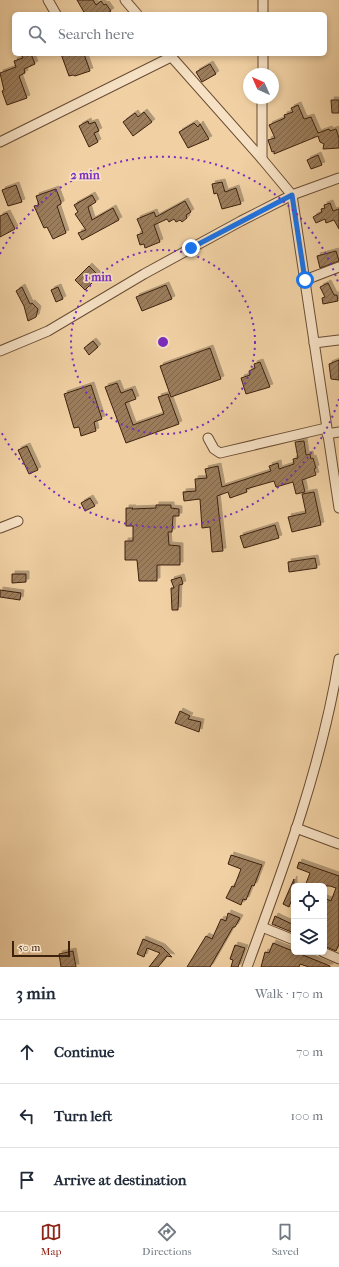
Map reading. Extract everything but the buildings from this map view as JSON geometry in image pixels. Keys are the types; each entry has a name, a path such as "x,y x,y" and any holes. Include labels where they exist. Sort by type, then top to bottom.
{"street":[{"path":"48,0 55,12"},
{"path":"125,0 135,12"},
{"path":"263,0 263,12"},
{"path":"0,142 170,56 262,159 292,195 326,431 339,508"},
{"path":"263,56 263,68"},
{"path":"262,104 262,159"},
{"path":"0,351 48,330 177,256 292,195 339,178"},
{"path":"305,280 339,268"},
{"path":"314,343 339,340"},
{"path":"208,438 214,449 220,453 326,431 339,432"},
{"path":"0,528 18,521"},
{"path":"247,967 296,828 313,774 334,694 339,659"},
{"path":"296,828 339,844"},
{"path":"262,927 291,939"},
{"path":"327,954 339,959"}],"route":[{"path":"191,248 292,195 305,280"}]}
